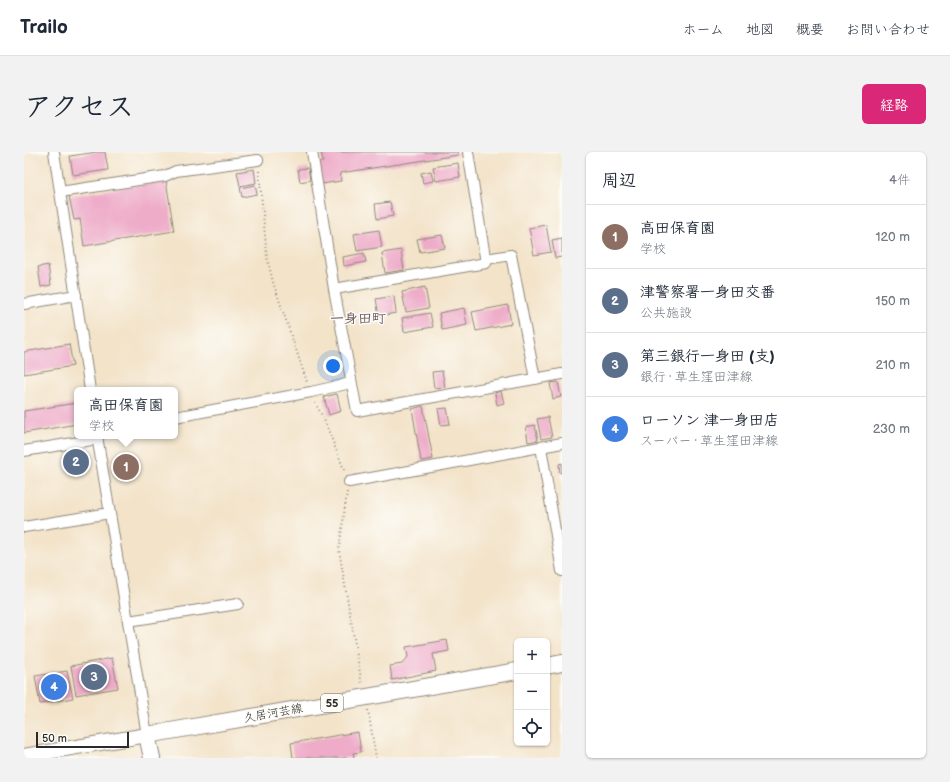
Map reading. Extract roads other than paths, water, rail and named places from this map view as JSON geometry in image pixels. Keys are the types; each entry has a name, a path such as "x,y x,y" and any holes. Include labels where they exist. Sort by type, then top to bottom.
{"main road":[{"path":"550,665 562,663"},
{"name":"久居河芸線","path":"148,735 514,672"},
{"path":"24,756 148,735 152,758"}],"street":[{"path":"54,152 90,387"},
{"path":"312,152 334,289 351,383 354,385 357,411 562,374"},
{"path":"334,289 486,263 468,152"},
{"path":"60,192 165,176 176,171 258,160"},
{"path":"486,259 511,255 535,379"},
{"path":"24,304 76,295"},
{"path":"178,416 311,392 351,383"},
{"path":"24,451 87,439"},
{"path":"98,439 148,735"},
{"path":"348,482 562,443"},
{"path":"541,447 562,571"},
{"path":"24,527 110,513"},
{"path":"128,621 238,604"}],"place":[{"name":"津警察署一身田交番","path":"76,462"},
{"name":"高田保育園","path":"126,467"},
{"name":"第三銀行一身田 (支)","path":"94,677"},
{"name":"ローソン 津一身田店","path":"54,687"}],"district":[{"name":"一身田町","path":"358,318"}]}
